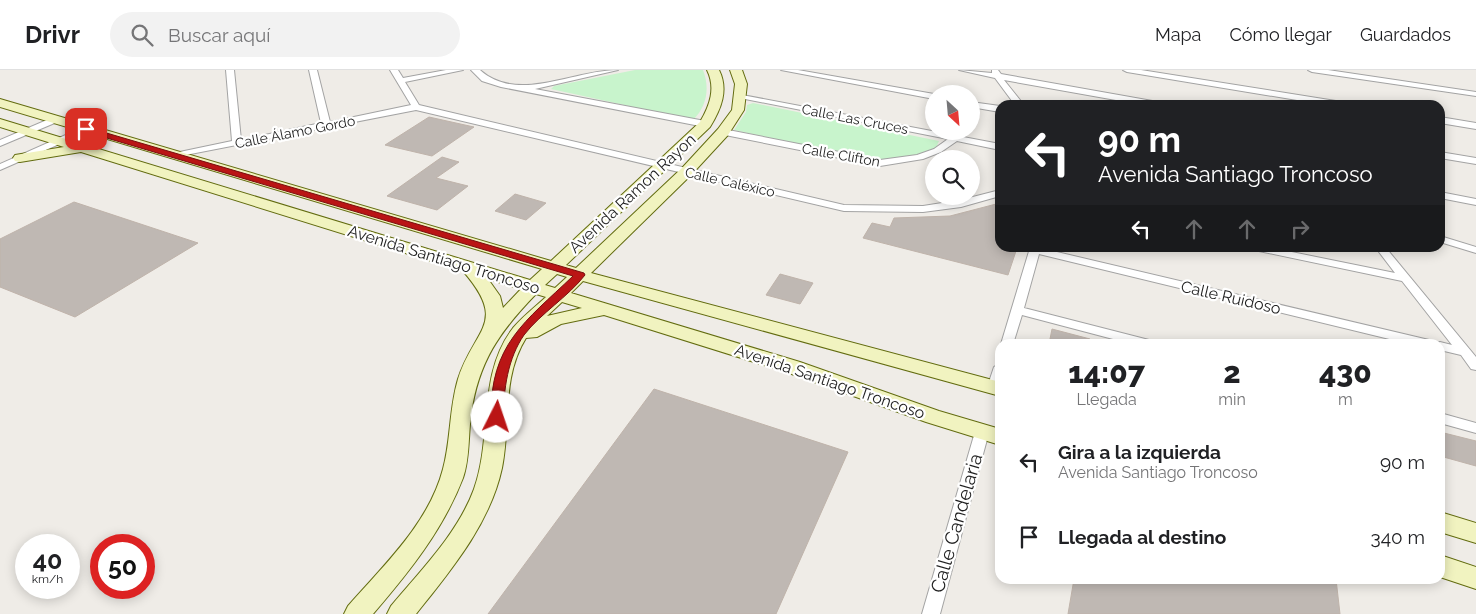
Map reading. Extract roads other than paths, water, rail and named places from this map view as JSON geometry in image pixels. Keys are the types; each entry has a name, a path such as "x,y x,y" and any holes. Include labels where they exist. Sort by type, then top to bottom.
{"main road":[{"name":"Avenida Ramon Rayon","path":"357,614 402,562 424,532 441,504 454,467 464,389 480,349 492,332 553,267 705,124 714,110 719,85 713,70"},
{"name":"Avenida Ramon Rayon","path":"400,614 457,544 483,495 491,468 498,431 497,403 502,374 507,355 520,332 561,295 687,171 723,132 738,110 741,84 736,70"},
{"name":"Avenida Santiago Troncoso","path":"0,103 173,156 580,275 995,387"},
{"name":"Avenida Santiago Troncoso","path":"0,123 793,367 995,436"},
{"path":"20,158 83,148"},
{"path":"468,267 486,287 494,302 495,319 492,332"},
{"path":"516,340 556,319 604,309"},
{"path":"1445,524 1476,533"},
{"path":"1445,568 1476,578"}],"street":[{"path":"230,70 237,143"},
{"path":"313,70 326,126"},
{"path":"394,70 416,107"},
{"path":"399,81 459,70"},
{"path":"475,70 492,82 705,124"},
{"path":"522,89 614,70"},
{"path":"786,70 925,95"},
{"path":"963,70 996,73 1133,100"},
{"path":"1127,70 1311,100"},
{"path":"1312,70 1476,94"},
{"path":"996,73 1016,100"},
{"path":"1261,92 1267,100"},
{"name":"Calle Las Cruces","path":"740,96 925,133"},
{"path":"980,106 995,109"},
{"name":"Calle Álamo Gordo","path":"173,156 416,107"},
{"name":"Calle Caléxico","path":"416,107 844,208 889,211 934,209 972,203 995,195"},
{"path":"0,143 54,120"},
{"path":"1445,121 1476,126"},
{"path":"0,167 86,129"},
{"name":"Calle Clifton","path":"723,132 880,163 906,161 931,154 944,148 953,140"},
{"name":"Calle Las Cruces","path":"959,140 995,147"},
{"path":"1445,156 1476,161"},
{"path":"1445,196 1476,202"},
{"path":"1445,241 1476,250"},
{"path":"1009,339 1033,252"},
{"name":"Calle Ruidoso","path":"1046,252 1408,339"},
{"path":"1277,252 1407,279"},
{"path":"1385,252 1476,366"},
{"path":"1018,310 1130,339"},
{"path":"1445,347 1464,352"},
{"path":"1445,419 1476,428"},
{"name":"Calle Candelaria","path":"930,614 982,432"}]}
